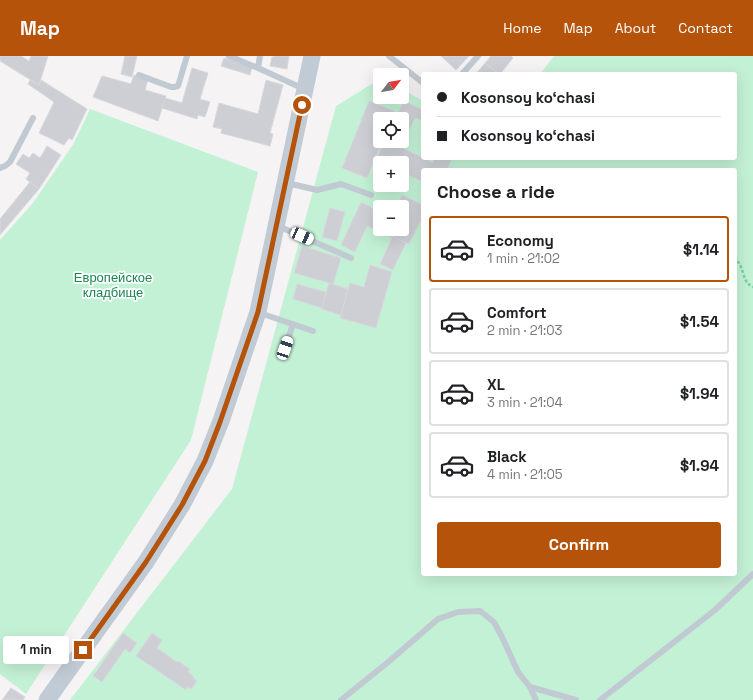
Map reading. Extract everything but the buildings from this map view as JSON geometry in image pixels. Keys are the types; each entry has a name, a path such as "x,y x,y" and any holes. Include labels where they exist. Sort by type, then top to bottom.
{"main road":[{"path":"47,700 146,562 182,505 205,461 258,312 312,56"}],"lane":[{"path":"139,75 174,88 178,86 187,56"},
{"path":"228,56 305,90"},
{"path":"258,68 260,56"},
{"path":"389,56 421,81"},
{"path":"464,72 478,56"},
{"path":"0,168 10,162 34,118"},
{"path":"286,182 317,190 341,184 371,195"},
{"path":"277,225 351,258"},
{"path":"258,312 314,331"},
{"path":"285,348 293,324"},
{"path":"600,700 715,610 753,574"},
{"path":"341,700 438,619 458,612 480,611 494,622 518,672 530,687 536,700"},
{"path":"530,687 576,700"}],"path":[{"path":"737,261 746,280 750,286 753,287"}],"green space":[{"path":"554,56 753,56 753,700 70,700 232,489 336,106 373,83 373,104 409,104 409,93 421,100 421,160 737,160 737,72 542,72"},
{"name":"Европейское кладбище","path":"90,109 258,172 191,440 26,694 0,674 0,240 33,203 74,143"}],"route":[{"path":"83,650 146,562 182,505 205,461 258,312 302,105"}]}
